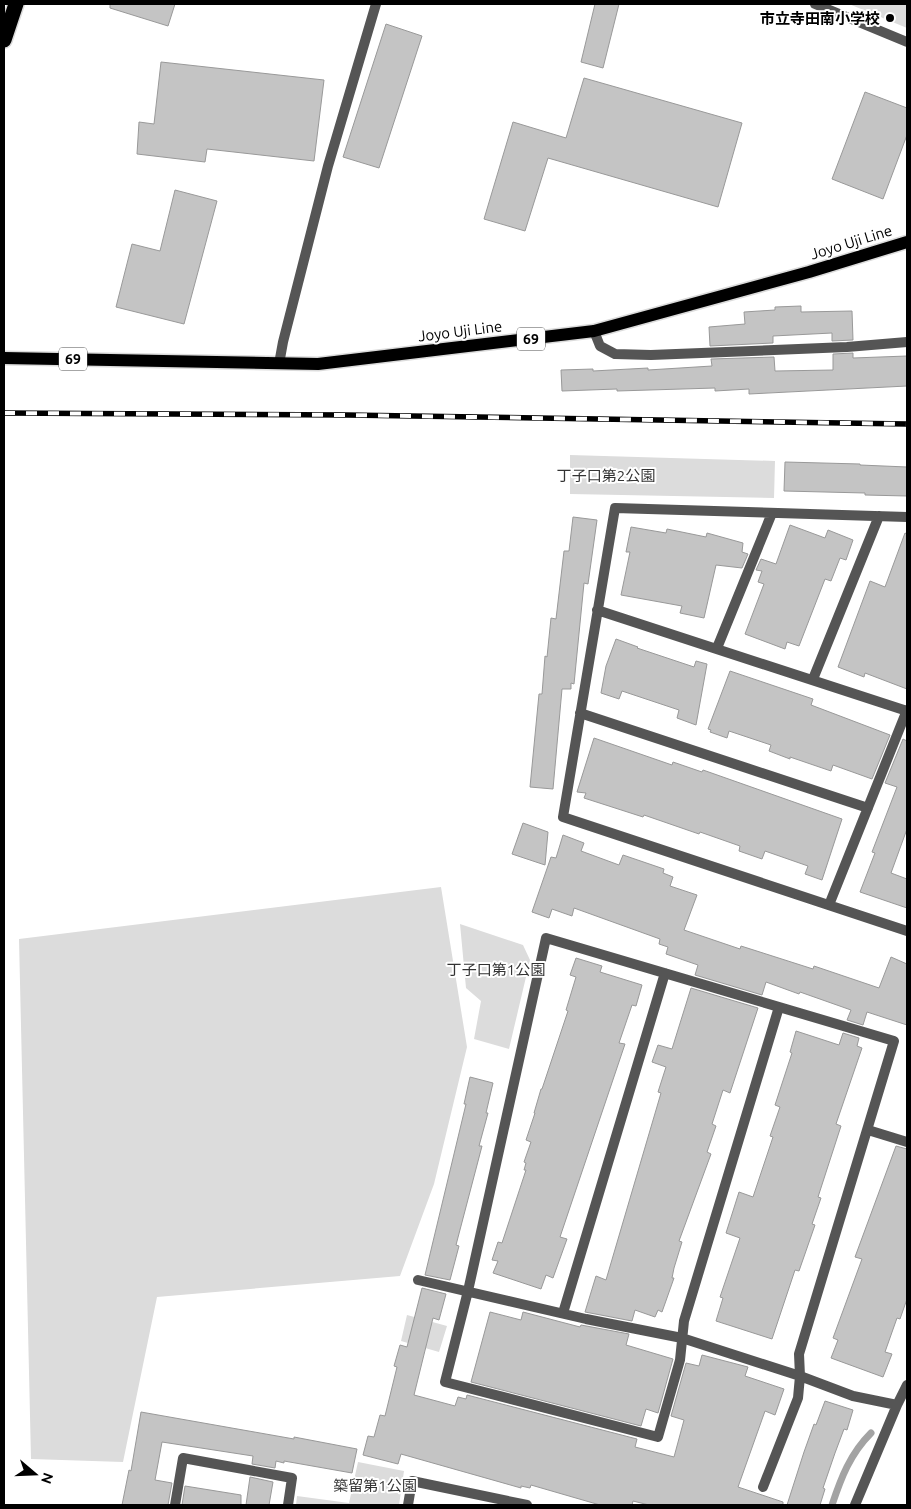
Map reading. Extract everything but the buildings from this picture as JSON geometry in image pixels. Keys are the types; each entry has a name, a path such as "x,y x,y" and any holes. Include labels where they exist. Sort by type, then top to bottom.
{"highway":[{"path":"4,40 16,4"}],"main road":[{"name":"Joyo Uji Line","path":"4,358 318,364 594,331 810,272 907,242"}],"street":[{"path":"279,364 328,166 376,4"},
{"path":"815,4 907,42"},
{"path":"594,331 600,346 615,354 671,354 847,347 907,342"},
{"path":"907,517 614,508 563,817 907,931"},
{"path":"717,648 772,513"},
{"path":"813,679 879,516"},
{"path":"598,610 907,711 829,905"},
{"path":"580,713 868,808"},
{"path":"763,1486 798,1398 799,1354 894,1041 546,938 468,1291 445,1382 658,1437 680,1360 684,1321 779,1007"},
{"path":"563,1313 665,973"},
{"path":"868,1130 907,1142"},
{"path":"418,1280 682,1338 800,1376 853,1396 897,1405"},
{"path":"855,1505 907,1385"},
{"path":"175,1505 183,1458 292,1478 288,1505"},
{"path":"408,1505 412,1481 527,1505"}],"green space":[{"name":"市立寺田南小学校","path":"849,4 907,4 907,28"},
{"name":"丁子口第2公園","path":"570,455 775,461 774,498 570,494"},
{"path":"441,887 467,1047 434,1184 400,1276 157,1297 123,1462 31,1459 19,939"},
{"name":"丁子口第1公園","path":"460,924 523,945 530,960 509,1049 474,1039 481,1001 466,988"},
{"path":"407,1315 447,1326 439,1352 401,1341"},
{"name":"築留第1公園","path":"358,1462 404,1471 399,1505 296,1505 297,1496 349,1503"}],"waterway":[{"path":"832,1505 847,1467 857,1449 871,1433"}],"railway":[{"path":"4,413 347,415 907,424"}],"place":[{"name":"市立寺田南小学校","path":"890,18"}]}
